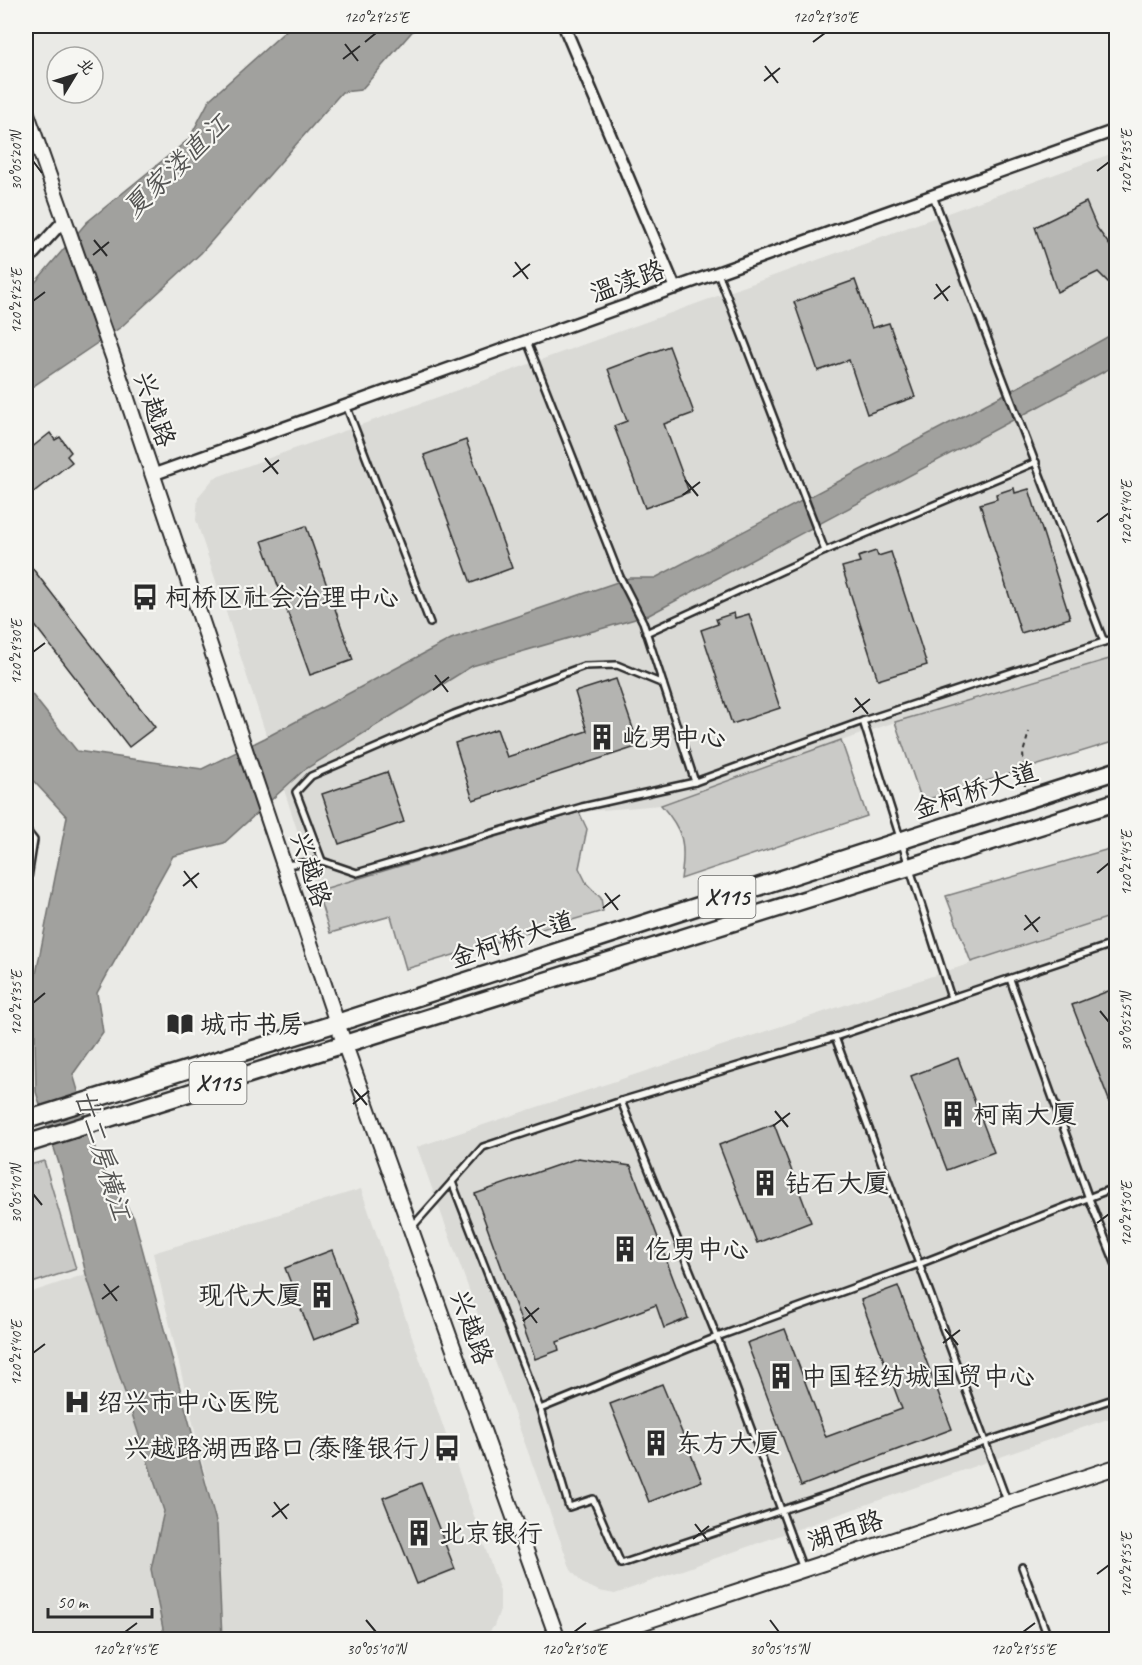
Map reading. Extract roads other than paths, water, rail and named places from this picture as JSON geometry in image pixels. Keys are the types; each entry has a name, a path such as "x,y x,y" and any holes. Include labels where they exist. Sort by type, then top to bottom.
{"main road":[{"name":"金柯桥大道","path":"30,1118 337,1023 1116,771"},
{"name":"金柯桥大道","path":"26,1144 1116,802"}],"street":[{"path":"564,26 675,288"},
{"name":"兴越路","path":"26,111 113,357 344,1045 558,1640"},
{"name":"温渎路","path":"152,475 1116,130"},
{"path":"26,262 66,225"},
{"name":"湖西路","path":"589,1640 1116,1467"}],"lane":[{"path":"933,196 1104,642"},
{"path":"718,273 825,551"},
{"path":"527,341 620,577 643,622 695,782"},
{"path":"346,405 430,623"},
{"path":"646,633 825,551 1036,462"},
{"path":"284,865 322,861 357,873 582,807 695,782 863,721 1116,638"},
{"path":"322,861 296,792 310,776 454,714 584,666 617,665 663,684"},
{"path":"863,721 951,998"},
{"path":"26,830 34,840 26,890"},
{"path":"26,840 34,840"},
{"path":"411,1228 483,1147 621,1101 835,1037 1116,943"},
{"path":"1010,979 1088,1196 1116,1265"},
{"path":"835,1037 1007,1503"},
{"path":"621,1101 717,1337 804,1569"},
{"path":"452,1182 540,1409 569,1507 593,1499 621,1564 1116,1398"},
{"path":"540,1409 717,1337 919,1264 1088,1196 1116,1187"},
{"path":"1022,1567 1049,1640"}],"water":[{"name":"夏家溇直江","path":"291,26 417,26 361,90 342,92 201,253 121,327 26,391 26,293 87,222 189,139 210,99"},
{"path":"1116,332 1116,365 649,615 472,666 304,770 224,843 173,856 97,993 103,1032 73,1074 100,1165 134,1218 217,1525 222,1639 165,1639 151,1569 164,1511 86,1274 62,1173 36,1092 34,984 67,817 26,773 26,687 77,751 202,769 451,639 629,578 655,578 1020,386"}],"place":[{"name":"柯桥区社会治理中心","path":"145,597"},
{"name":"屹男中心","path":"602,737"},
{"name":"城市书房","path":"180,1024"},
{"name":"柯南大厦","path":"953,1114"},
{"name":"钻石大厦","path":"765,1183"},
{"name":"仡男中心","path":"625,1249"},
{"name":"现代大厦","path":"322,1295"},
{"name":"中国轻纺城国贸中心","path":"781,1376"},
{"name":"绍兴市中心医院","path":"77,1402"},
{"name":"东方大厦","path":"656,1443"},
{"name":"兴越路湖西路口(泰隆银行)","path":"447,1448"},
{"name":"北京银行","path":"419,1533"}],"water label":[{"name":"廿二房横江","path":"103,1155"}]}
